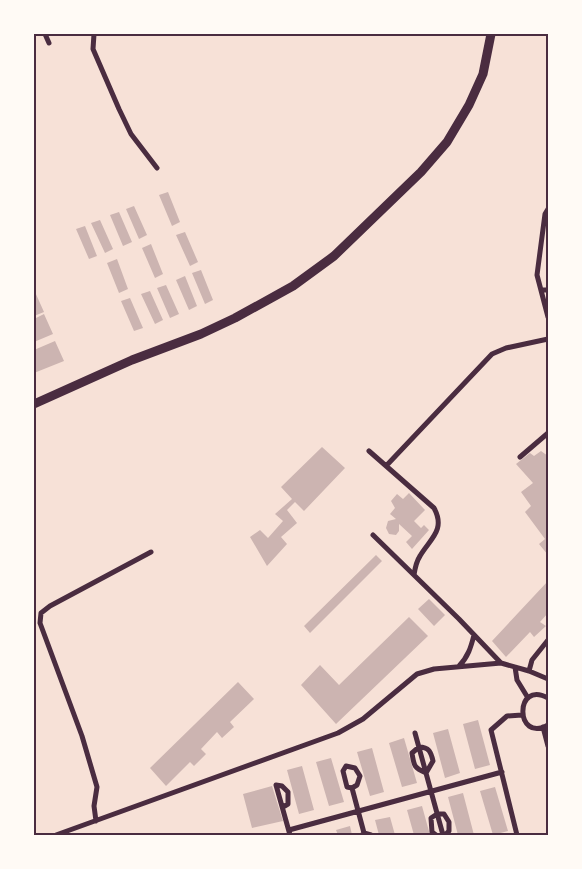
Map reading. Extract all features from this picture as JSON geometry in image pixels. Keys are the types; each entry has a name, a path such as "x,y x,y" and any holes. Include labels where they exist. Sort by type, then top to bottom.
{"main road":[{"path":"34,404 132,360 201,334 236,318 293,286 334,256 414,178 447,142 469,105 483,74 491,34"}],"street":[{"path":"45,34 48,43"},
{"path":"94,34 93,49 101,71 131,134 157,168"},
{"path":"548,209 544,214 537,275 548,316"},
{"path":"541,290 548,290"},
{"path":"386,466 486,359 499,350 548,339"},
{"path":"520,457 545,439 548,433"},
{"path":"369,451 434,508 438,516 436,534 416,563 414,575"},
{"path":"373,535 501,663"},
{"path":"96,821 94,806 97,787 82,736 40,624 41,613 50,606 151,552"},
{"path":"459,666 466,659 474,635"},
{"path":"529,671 532,660 542,645 548,640"},
{"path":"542,645 548,649"},
{"path":"56,835 338,733 363,719 417,674 434,669 501,663 548,679"},
{"path":"515,667 517,680 528,698"},
{"path":"548,698 539,695 528,698 523,706 522,715 529,725 534,728 546,726 548,746"},
{"path":"517,835 491,730 507,716 522,715"},
{"path":"415,733 437,814 444,835 449,831 450,822 444,814 437,814 431,818 432,832 436,835"},
{"path":"419,747 425,747 430,750 433,761 426,773 418,770 413,765 412,754 419,747"},
{"path":"283,807 289,833 358,811 502,772"},
{"path":"352,788 363,834 371,835"}],"building":[{"path":"168,192 180,222 172,226 159,195"},
{"path":"134,206 147,235 139,239 126,209"},
{"path":"119,212 132,242 123,246 110,215"},
{"path":"100,220 113,249 105,253 91,223"},
{"path":"85,226 97,256 89,259 76,229"},
{"path":"185,232 198,262 190,266 176,235"},
{"path":"151,244 163,274 155,278 142,248"},
{"path":"117,259 128,289 119,293 107,263"},
{"path":"201,270 213,300 205,304 192,273"},
{"path":"185,276 197,306 189,310 176,280"},
{"path":"166,285 179,314 170,318 157,288"},
{"path":"150,291 163,320 155,324 141,294"},
{"path":"34,292 44,312 34,316"},
{"path":"130,298 143,328 134,331 121,301"},
{"path":"44,314 53,334 34,342 34,319"},
{"path":"55,341 64,361 34,373 34,350"},
{"path":"322,447 345,468 304,511 295,502 287,510 297,523 281,537 287,544 267,566 250,537 260,530 268,538 283,521 275,514 292,499 281,487"},
{"path":"541,451 548,456 548,555 539,544 545,539 525,512 531,506 521,492 533,483 516,464 530,453 534,456"},
{"path":"409,493 425,510 414,521 421,528 424,525 429,530 412,549 406,542 412,536 399,524 399,531 396,535 389,534 386,528 388,521 396,519 390,514 395,508 391,501 397,494 403,499"},
{"path":"376,555 382,561 310,633 304,626"},
{"path":"548,581 548,613 540,622 546,626 534,637 530,632 506,657 492,641"},
{"path":"429,599 445,615 434,626 418,609"},
{"path":"409,617 428,636 336,724 301,685 320,665 339,685"},
{"path":"238,682 254,699 230,722 234,727 222,738 217,732 201,749 206,754 194,766 190,762 166,786 150,768"},
{"path":"478,720 490,765 475,769 463,724"},
{"path":"448,729 460,773 445,778 433,733"},
{"path":"404,738 417,783 402,787 389,743"},
{"path":"372,748 384,792 370,796 357,752"},
{"path":"331,758 344,802 329,806 316,762"},
{"path":"302,766 314,810 299,814 287,770"},
{"path":"272,786 283,821 252,828 243,794"},
{"path":"495,787 508,831 493,835 480,791"},
{"path":"463,793 474,835 458,835 448,797"},
{"path":"422,806 430,835 414,835 407,810"},
{"path":"390,817 395,835 379,835 375,820"},
{"path":"350,826 352,835 338,835 336,830"}]}
